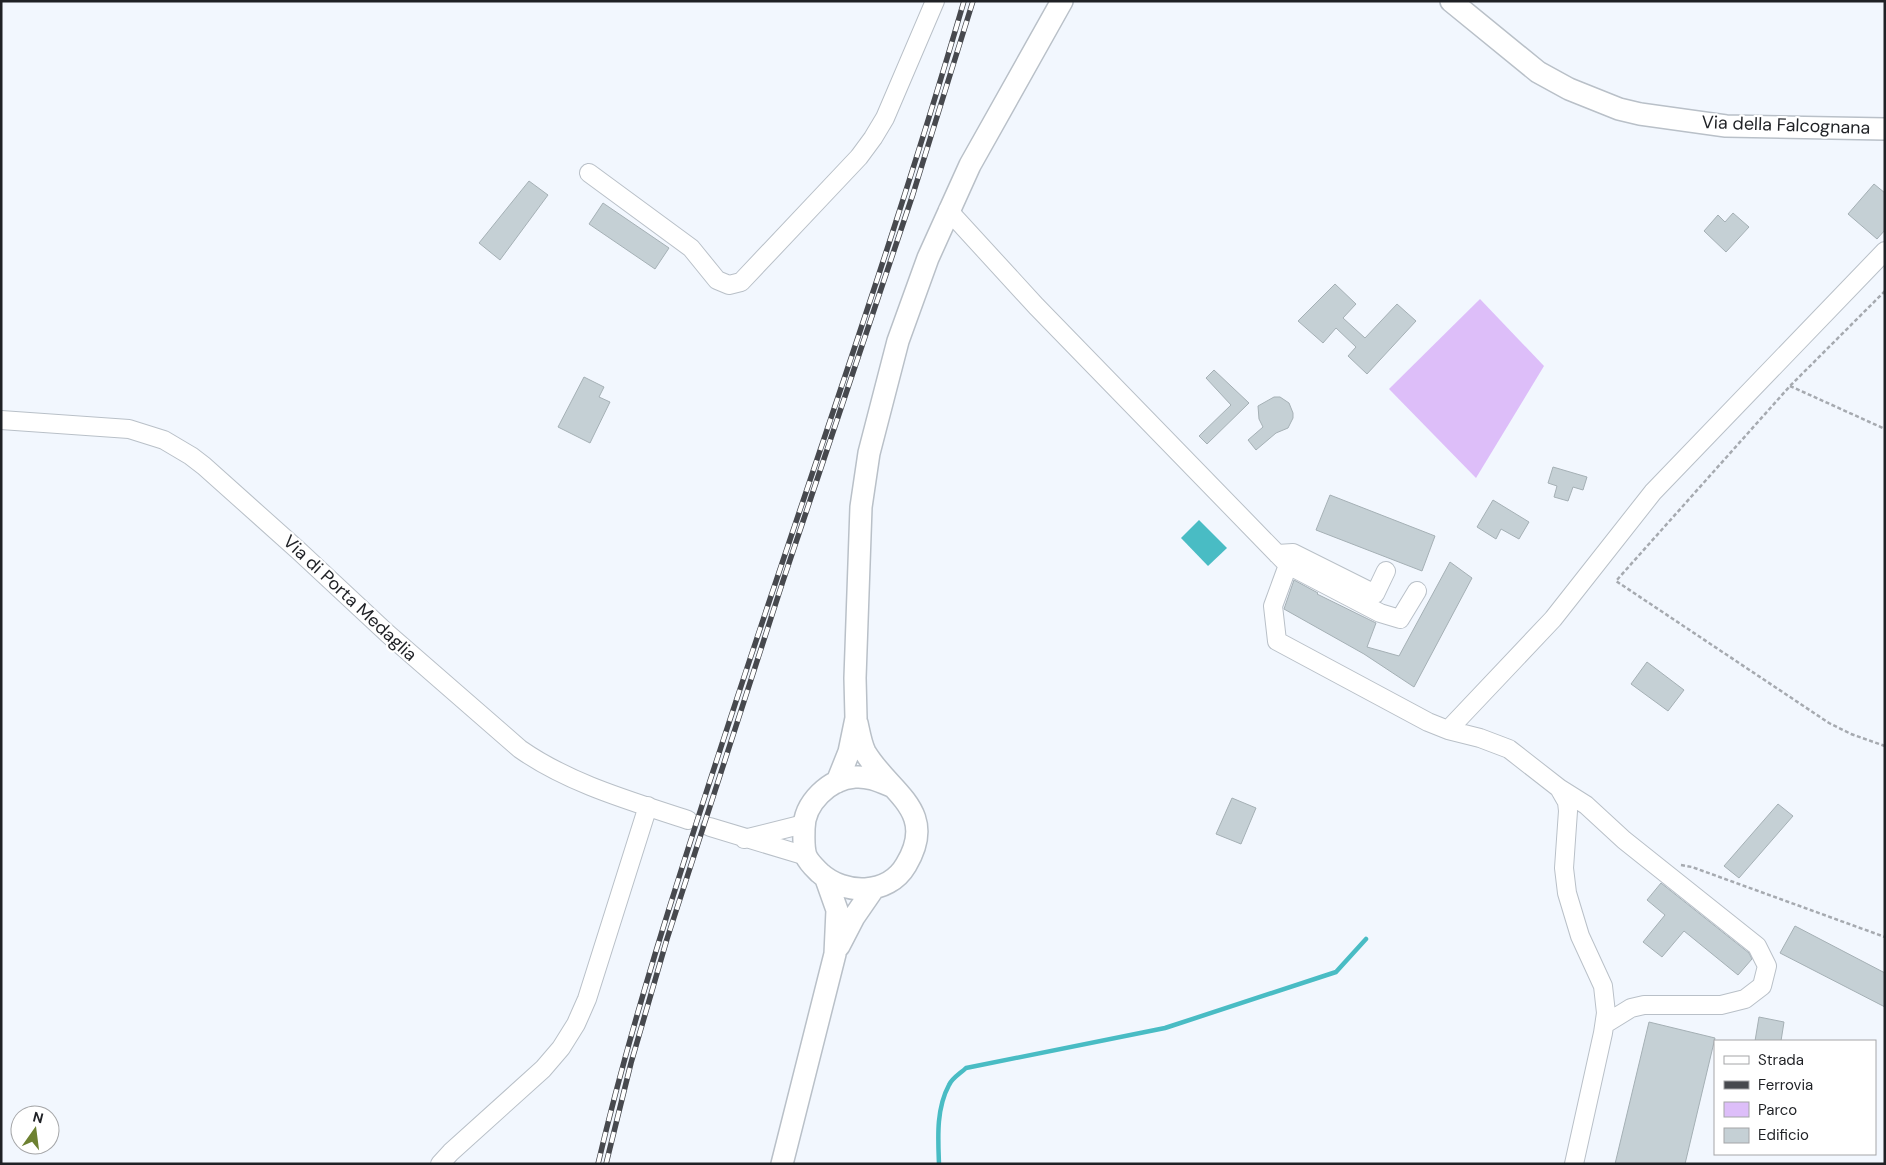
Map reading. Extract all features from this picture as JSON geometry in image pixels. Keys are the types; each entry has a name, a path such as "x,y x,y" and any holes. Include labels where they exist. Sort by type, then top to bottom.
{"main road":[{"path":"891,786 874,778 855,777 837,782 821,792 810,806 804,824 806,856 826,879 843,887 857,890 874,888 891,881 898,875 905,868 914,852 917,834 914,815 905,798 891,786 864,751 856,718 855,678 859,537 861,507 869,452 898,341 928,258 948,210 970,165 1062,1"},
{"name":"Via della Falcognana","path":"1452,1 1538,72 1568,88 1619,109 1640,114 1726,126 1885,129"},
{"path":"837,782 849,752 856,718"},
{"path":"782,1164 835,954 837,910 826,879"},
{"path":"835,954 854,917 874,888"}],"street":[{"path":"590,173 691,248 717,280 729,285 741,282 859,157 874,138 885,118 935,1"},
{"path":"948,210 1036,306 1282,560 1380,613 1400,619 1417,591"},
{"path":"1448,730 1553,619 1653,492 1885,251"},
{"name":"Via di Porta Medaglia","path":"1,420 129,430 148,434 179,448 204,466 396,640 520,749 543,765 569,777 688,820"},
{"path":"1386,571 1376,594 1293,553 1282,560 1273,606 1277,641 1428,722 1510,749 1559,788 1586,805 1624,840 1757,946 1767,966 1762,986 1745,999 1721,1005 1644,1005 1631,1008 1605,1024"},
{"path":"1559,788 1567,802 1568,810 1564,868 1567,894 1580,936 1602,986 1606,1003 1605,1024 1574,1164"},
{"path":"440,1164 543,1069 561,1048 576,1024 587,999 648,806"},
{"path":"744,838 804,824"},
{"path":"710,827 806,856"}],"path":[{"path":"1885,291 1790,386 1616,581 1829,723 1851,734 1885,746"},
{"path":"1790,386 1885,428"},
{"path":"1673,863 1692,867 1885,936"}],"green space":[{"path":"1480,299 1544,366 1476,478 1389,389"}],"water":[{"path":"1199,520 1227,548 1208,566 1181,538"}],"building":[{"path":"529,181 548,195 500,260 479,243"},
{"path":"1874,184 1885,193 1885,230 1877,239 1848,214"},
{"path":"603,203 669,248 655,269 589,224"},
{"path":"1733,213 1749,227 1726,252 1704,231 1718,215 1725,222"},
{"path":"1335,284 1356,304 1343,318 1365,338 1397,304 1416,321 1367,374 1348,356 1356,347 1336,328 1323,343 1298,321"},
{"path":"1214,370 1249,403 1207,444 1199,436 1231,405 1206,378"},
{"path":"584,377 604,387 599,397 610,402 590,443 558,427"},
{"path":"1274,397 1280,397 1289,403 1293,418 1288,428 1276,433 1256,450 1248,440 1263,427 1259,419 1258,406"},
{"path":"1553,467 1587,477 1583,490 1573,487 1568,501 1554,497 1557,486 1548,483"},
{"path":"1330,495 1435,536 1422,571 1316,530"},
{"path":"1493,500 1529,522 1519,539 1501,529 1496,539 1477,527"},
{"path":"1450,562 1472,578 1414,687 1364,654 1284,609 1294,580 1317,594 1376,623 1367,647 1399,656"},
{"path":"1647,662 1684,690 1668,711 1631,684"},
{"path":"1232,798 1256,808 1241,844 1216,834"},
{"path":"1778,804 1793,816 1739,878 1724,866"},
{"path":"1661,883 1749,953 1752,959 1738,975 1684,931 1662,957 1643,942 1665,915 1647,900"},
{"path":"1795,926 1885,973 1885,1007 1780,953"},
{"path":"1759,1017 1784,1022 1781,1040 1755,1040"},
{"path":"1649,1022 1715,1038 1685,1164 1615,1164"}],"waterway":[{"path":"939,1164 938,1144 942,1104 950,1082 966,1068 1165,1028 1336,972 1366,939"}],"railway":[{"path":"598,1164 625,1059 671,902 907,188 964,1"},
{"path":"606,1164 631,1063 667,939 783,581 913,194 973,1"}]}
